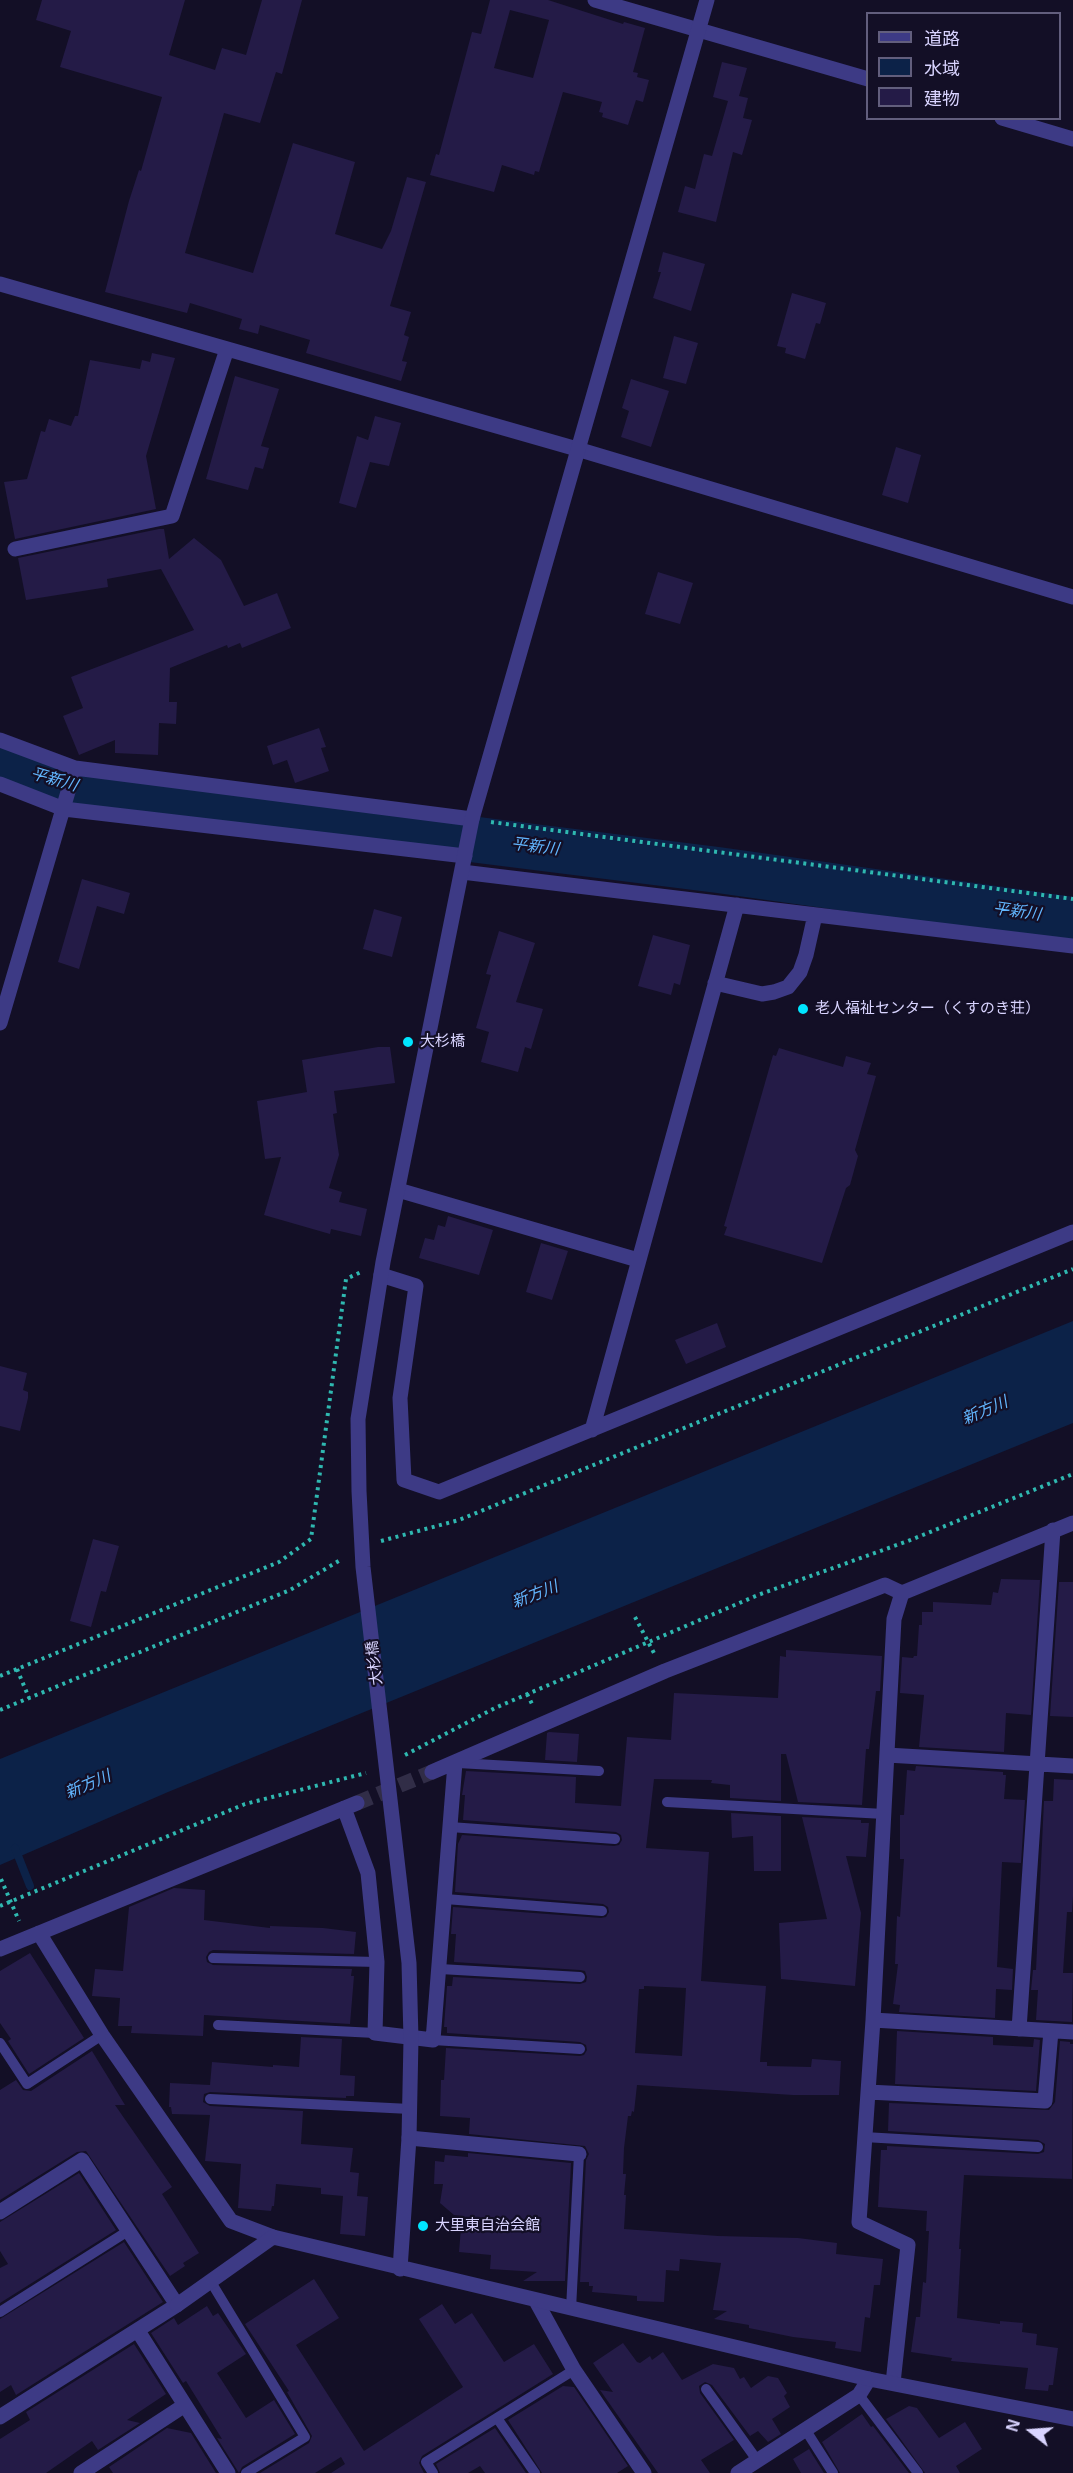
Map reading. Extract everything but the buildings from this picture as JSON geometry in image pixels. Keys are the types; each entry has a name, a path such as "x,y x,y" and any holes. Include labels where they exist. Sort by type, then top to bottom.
{"street":[{"path":"595,0 866,79"},
{"name":"大杉橋","path":"400,2269 410,2109 409,1963 363,1567 358,1419 382,1268 472,819 707,0"},
{"path":"1009,120 1073,139"},
{"path":"0,284 577,449 1073,597"},
{"path":"15,549 172,516 227,349"},
{"path":"0,740 75,768 472,819"},
{"path":"0,1023 75,768"},
{"path":"0,784 64,809 465,856"},
{"path":"462,872 1073,946"},
{"path":"592,1430 737,905"},
{"path":"715,983 762,994 788,987 800,972 814,915"},
{"path":"398,1190 638,1260"},
{"path":"382,1268 416,1286 400,1398 404,1480 439,1492 1073,1232"},
{"path":"432,1772 665,1671 885,1585 902,1593 1073,1523"},
{"path":"1019,2028 1053,1530"},
{"path":"893,2382 908,2245 859,2222 873,2020 894,1619 902,1593"},
{"path":"887,1755 1073,1766"},
{"path":"0,1949 350,1806 368,1874 376,1962 375,2033 433,2040 455,1763"},
{"path":"39,1933 102,2035 231,2221 273,2237 400,2269 869,2379 1073,2418"},
{"path":"873,2020 1073,2032"},
{"path":"868,2092 1045,2101 1051,2031"},
{"path":"409,2138 579,2154"},
{"path":"0,2212 82,2160 177,2305"},
{"path":"0,2417 138,2331 273,2237"},
{"path":"536,2301 574,2370 644,2473"},
{"path":"138,2331 228,2473"},
{"path":"747,2469 859,2395 869,2379"},
{"path":"81,2473 185,2405"}],"lane":[{"path":"455,1763 599,1771"},
{"path":"667,1802 884,1814"},
{"path":"450,1827 615,1839"},
{"path":"445,1899 602,1911"},
{"path":"213,1958 376,1962"},
{"path":"440,1970 580,1977"},
{"path":"218,2025 375,2033"},
{"path":"0,2043 27,2084 102,2035"},
{"path":"433,2040 580,2049"},
{"path":"210,2099 410,2109"},
{"path":"864,2137 1038,2147"},
{"path":"571,2309 579,2154"},
{"path":"0,2312 128,2230"},
{"path":"211,2282 305,2437 246,2473"},
{"path":"433,2473 426,2462 574,2370"},
{"path":"706,2389 747,2469"},
{"path":"859,2395 918,2473"},
{"path":"497,2418 535,2473"},
{"path":"805,2429 833,2473"}],"path":[{"path":"472,819 1073,899"},
{"path":"0,1676 279,1562 311,1539 346,1279 382,1268"},
{"path":"0,1710 290,1590 362,1547 459,1520 1073,1269"},
{"path":"0,1906 245,1804 387,1763 495,1708 758,1595 908,1541 1073,1474"},
{"path":"635,1617 647,1642"},
{"path":"17,1669 29,1698"},
{"path":"1,1879 10,1902"}],"water":[{"name":"新方川","path":"1073,1321 1073,1423 168,1792 0,1865 0,1759"}],"waterway":[{"name":"平新川","path":"0,763 44,779 103,793 718,870 1073,920"},
{"path":"15,1848 30,1886"}],"tunnel":[{"path":"357,1803 432,1772"}],"place":[{"name":"老人福祉センター（くすのき荘）","path":"803,1009"},
{"name":"大杉橋","path":"408,1042"},
{"name":"大里東自治会館","path":"423,2226"}]}
